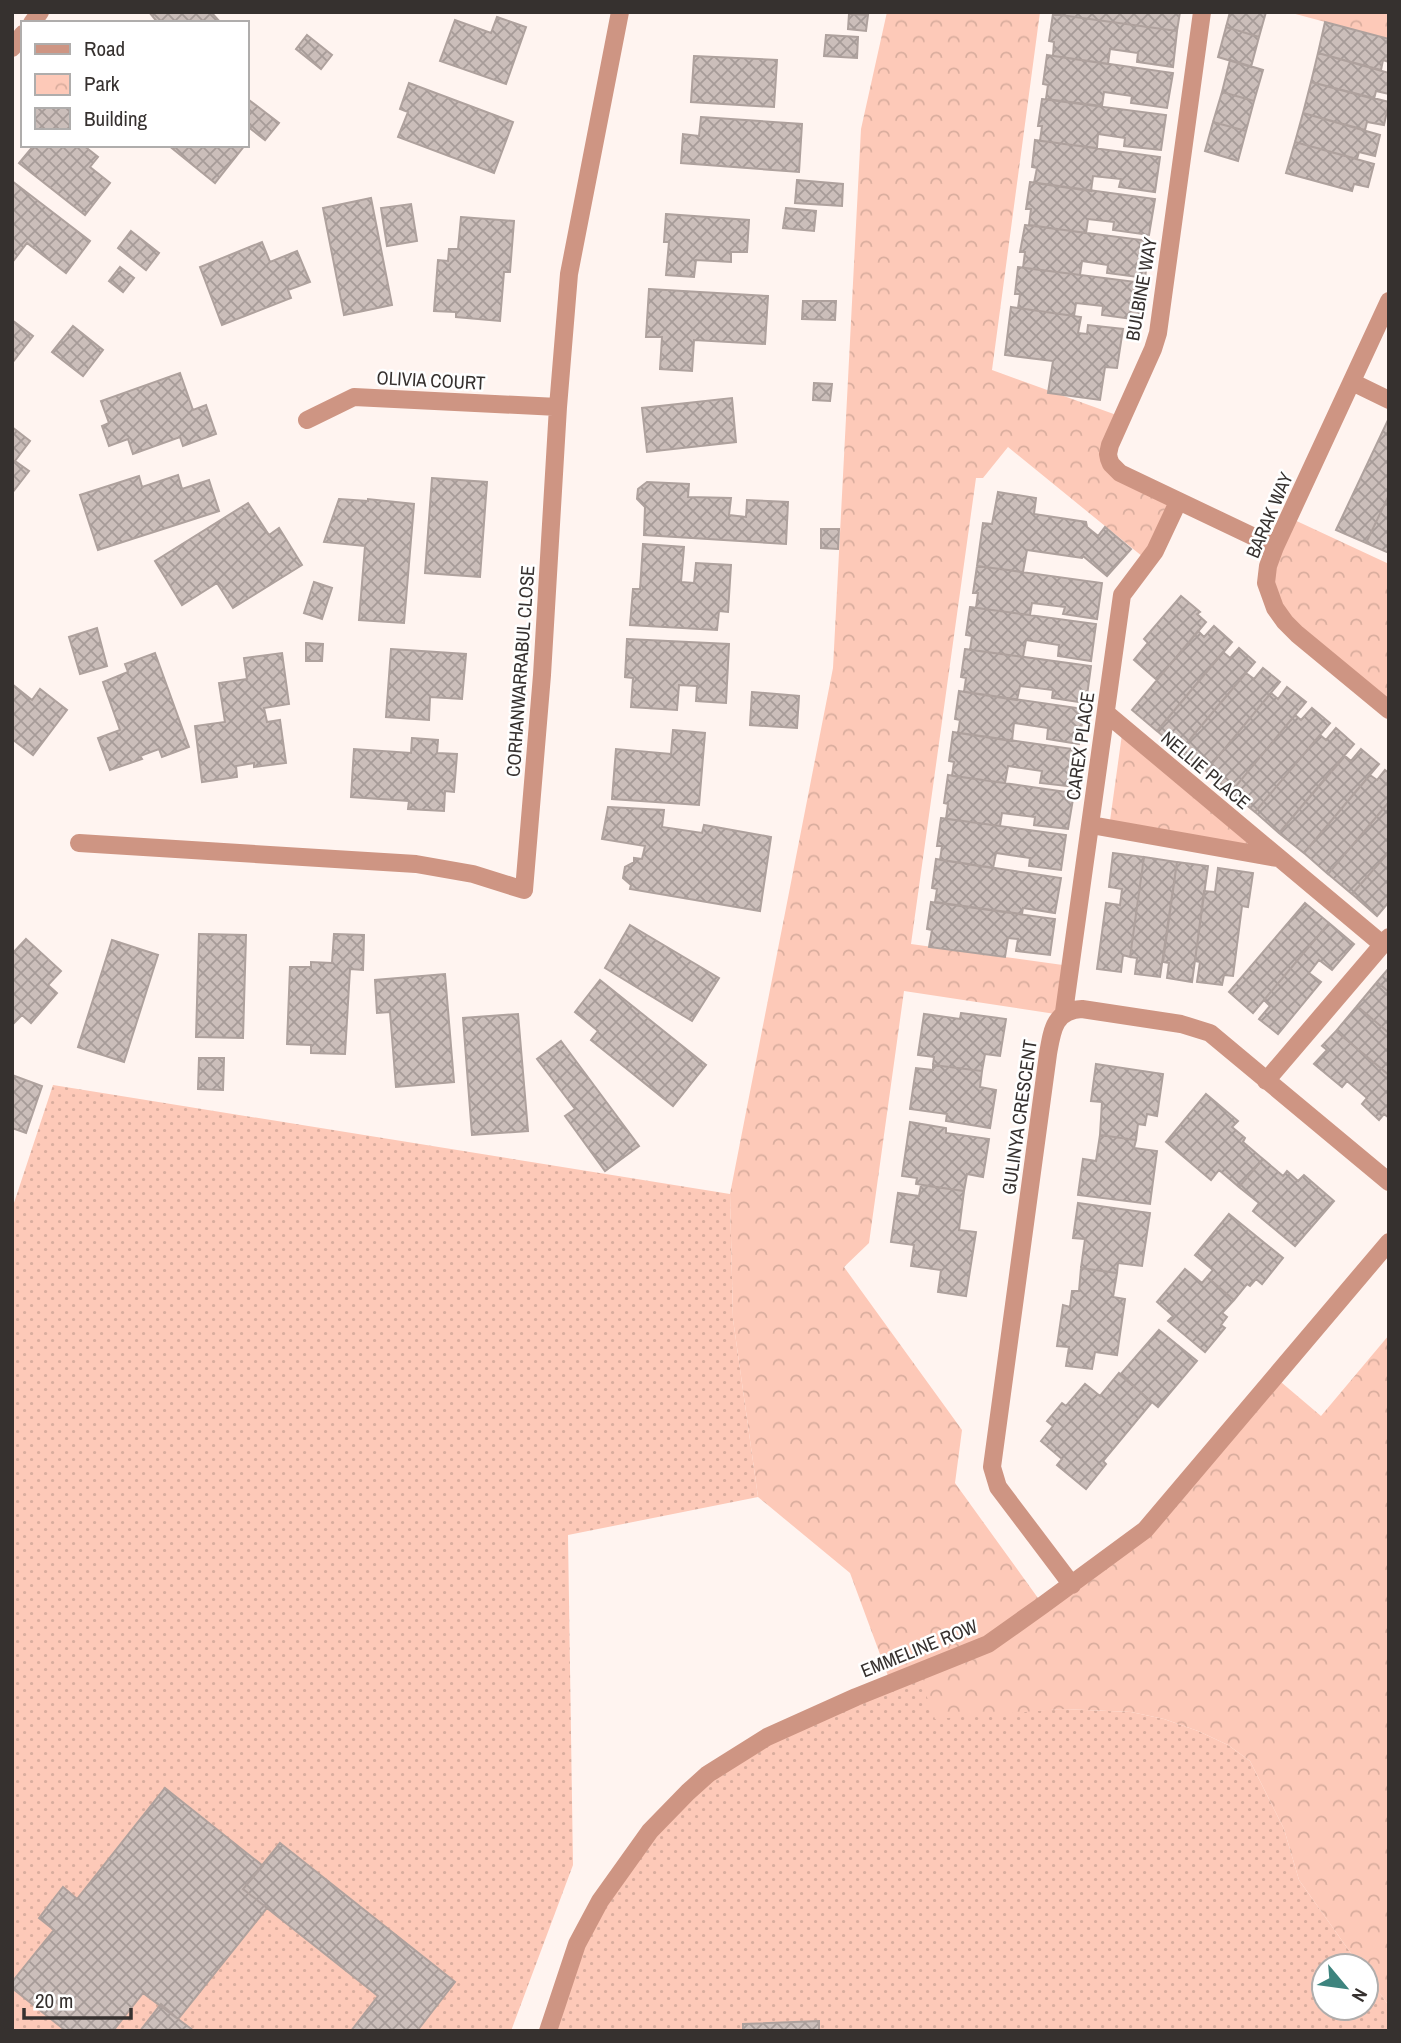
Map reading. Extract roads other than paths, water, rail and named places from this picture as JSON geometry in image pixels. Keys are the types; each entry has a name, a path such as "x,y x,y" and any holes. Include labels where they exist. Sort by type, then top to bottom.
{"street":[{"name":"CORHANWARRABUL CLOSE","path":"79,843 416,863 473,874 523,890 542,675 569,274 620,12"},
{"name":"BULBINE WAY","path":"1202,12 1158,333 1114,433 1108,454 1111,464 1120,472 1275,547"},
{"name":"BARAK WAY","path":"1389,301 1275,547 1268,566 1266,583 1275,608 1297,634 1389,710"},
{"path":"1352,382 1389,400"},
{"name":"OLIVIA COURT","path":"307,420 354,397 558,407"},
{"name":"CAREX PLACE","path":"1064,1012 1122,595 1155,551 1178,502"},
{"name":"NELLIE PLACE","path":"1106,713 1280,858 1385,941 1266,1081"},
{"path":"1091,825 1280,858"},
{"path":"1064,1012 1082,1009 1191,1026 1217,1039 1389,1182"},
{"name":"GULINYA CRESCENT","path":"1064,1012 1051,1034 992,1467 998,1487 1072,1585"},
{"name":"EMMELINE ROW","path":"548,2031 577,1944 600,1901 650,1831 708,1774 767,1737 856,1697 988,1644 1145,1530 1389,1242"}]}
